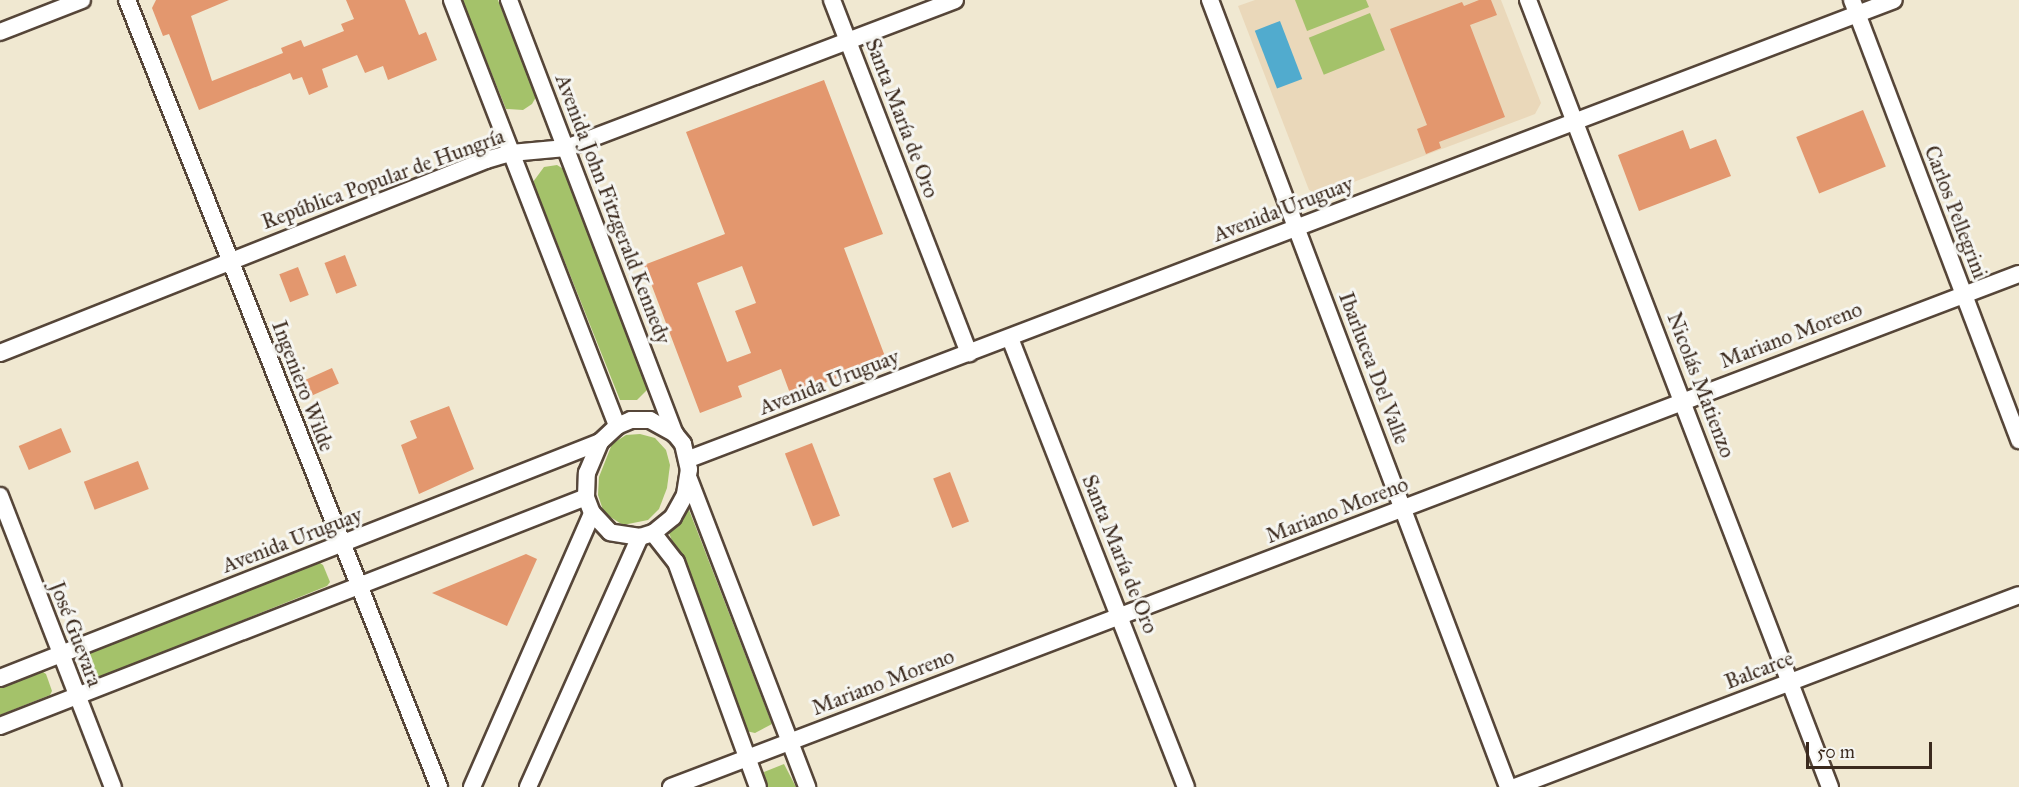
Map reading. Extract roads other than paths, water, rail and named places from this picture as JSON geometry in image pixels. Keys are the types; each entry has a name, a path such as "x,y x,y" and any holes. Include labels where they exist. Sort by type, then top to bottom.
{"street":[{"path":"0,32 82,0"},
{"name":"Ingeniero Wilde","path":"127,0 341,545 439,787"},
{"path":"452,0 617,426"},
{"name":"Avenida John Fitzgerald Kennedy","path":"509,0 675,434"},
{"name":"Santa María de Oro","path":"832,0 969,353"},
{"name":"República Popular de Hungría","path":"0,352 511,153 566,148 955,0"},
{"name":"Ibarlucea Del Valle","path":"1210,0 1508,787"},
{"name":"Nicolás Matienzo","path":"1528,0 1830,787"},
{"name":"Avenida Uruguay","path":"688,459 1574,122 1855,7 1894,0"},
{"name":"Carlos Pellegrini","path":"1855,7 2019,440"},
{"name":"Mariano Moreno","path":"671,787 1121,617 1683,399 2019,274"},
{"name":"Santa María de Oro","path":"1010,338 1186,787"},
{"path":"472,787 589,505 588,473 600,442 617,426 631,420 650,420 675,434 688,459 689,479 807,787"},
{"name":"Avenida Uruguay","path":"0,678 600,442"},
{"path":"528,787 647,535 673,517 689,479"},
{"name":"José Guevara","path":"0,496 76,697 113,787"},
{"path":"589,505 610,532 647,535 676,562 758,787"},
{"path":"0,726 358,587 589,505"},
{"name":"Balcarce","path":"1515,787 2019,595"}],"water":[{"path":"1280,21 1302,79 1277,89 1255,31"}]}
